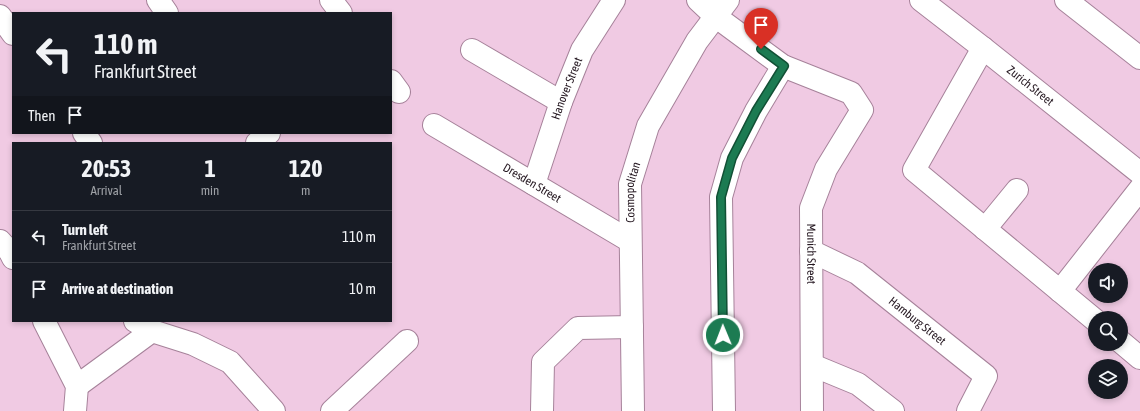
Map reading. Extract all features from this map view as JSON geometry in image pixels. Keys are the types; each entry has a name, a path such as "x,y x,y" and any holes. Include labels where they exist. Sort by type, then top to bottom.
{"street":[{"path":"158,0 166,12"},
{"path":"331,0 340,12"},
{"name":"Hanover Street","path":"534,184 561,102 582,50 614,0"},
{"path":"698,0 721,8 784,66 756,111 732,158 721,197 724,411"},
{"name":"Zurich Street","path":"921,0 1140,173"},
{"path":"1066,0 1140,58"},
{"name":"Cosmopolitan","path":"633,411 630,184 648,126 697,41 721,8"},
{"path":"0,16 12,33"},
{"path":"983,48 914,170 1088,314"},
{"path":"472,50 561,102"},
{"name":"Munich Street","path":"784,66 851,93 862,110 826,169 811,208 812,411"},
{"name":"Dresden Street","path":"434,125 630,241"},
{"path":"1060,291 1140,189"},
{"path":"985,229 1017,190"},
{"name":"Hamburg Street","path":"811,251 857,273 986,376 968,411"},
{"path":"45,322 77,386 75,411"},
{"path":"77,386 144,326 193,344 230,362 274,411"},
{"path":"542,411 543,362 578,328 632,327"},
{"path":"332,411 407,341"},
{"path":"1128,348 1140,358"},
{"path":"812,365 858,384 893,411"}],"route":[{"path":"723,335 721,197 732,158 756,111 784,66 761,49"}]}
